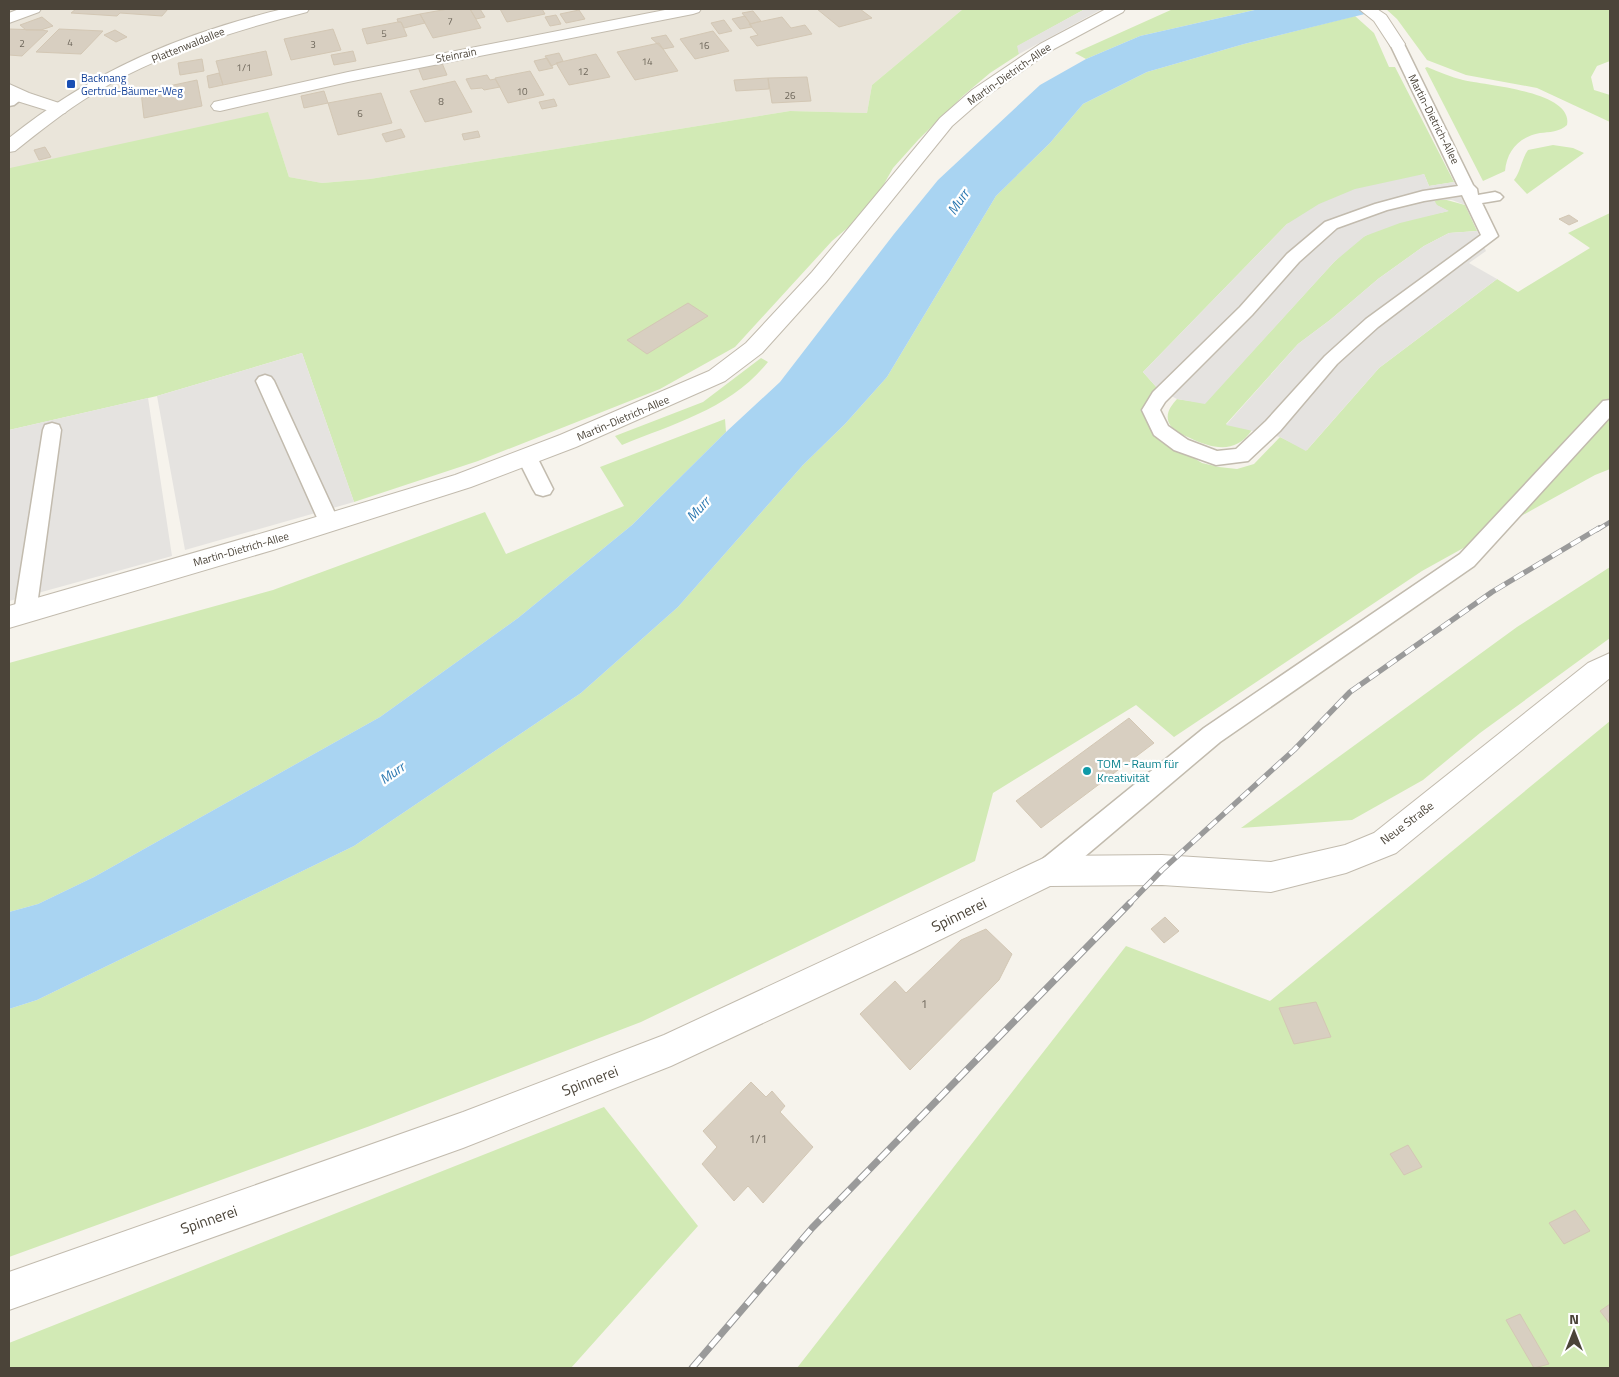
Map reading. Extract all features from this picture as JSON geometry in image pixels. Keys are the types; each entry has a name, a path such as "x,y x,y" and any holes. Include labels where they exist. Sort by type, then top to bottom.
{"street":[{"path":"9,18 32,9"},
{"name":"Plattenwaldallee","path":"9,147 59,109 108,79 200,37 263,17 301,9"},
{"name":"Steinrain","path":"220,106 348,76 692,9"},
{"name":"Martin-Dietrich-Allee","path":"1367,9 1380,18 1397,44"},
{"name":"Martin-Dietrich-Allee","path":"17,615 463,481 668,400 717,376 746,354 819,277 946,122 978,94 1046,47 1119,10"},
{"path":"12,96 59,109"},
{"name":"Neue Straße","path":"1162,870 1271,877 1346,859 1385,843 1598,671 1610,664"},
{"name":"Spinnerei","path":"9,1291 463,1130 671,1050 902,942 1048,871 1162,870"}],"lane":[{"name":"Martin-Dietrich-Allee","path":"1397,44 1496,239 1372,323 1331,360 1273,426 1241,456 1216,458 1181,445 1161,430 1151,410 1159,397 1246,311 1293,258 1332,225 1381,207 1423,196 1472,194"},
{"path":"1472,194 1494,197"},
{"path":"265,381 329,522"},
{"path":"1048,871 1212,735 1467,560 1610,406"},
{"path":"17,615 52,430"},
{"path":"527,457 543,489"}],"shaded area":[{"path":"9,9 963,9 872,85 867,113 790,111 370,179 322,183 289,177 268,113 9,170"},
{"path":"1085,9 1102,9 1019,54 1017,46"},
{"path":"1424,174 1429,186 1454,182 1465,205 1452,200 1434,200 1437,205 1449,211 1400,223 1365,236 1334,262 1205,404 1177,399 1158,389 1143,372 1287,224 1319,204 1355,189"},
{"path":"1477,231 1486,251 1469,263 1497,279 1379,368 1306,451 1280,437 1226,425 1298,344 1330,320 1378,279 1424,246 1449,233"},
{"path":"302,353 354,502 185,550 157,396"},
{"path":"148,398 172,556 9,601 9,430"}],"green space":[{"path":"963,9 1085,9 1018,46 1019,54 990,73 964,95 919,139 893,168 870,209 832,241 735,347 660,389 478,461 354,502 302,353 157,396 9,430 10,168 268,112 289,177 322,183 370,179 790,111 867,113 872,85"},
{"path":"1173,9 1259,9 1140,36 1086,59 1075,53"},
{"path":"1386,9 1610,9 1610,61 1597,66 1591,77 1594,90 1610,95 1610,122 1537,88 1466,75 1427,60 1397,19"},
{"path":"1355,16 1374,33 1389,67 1395,67 1454,182 1429,186 1424,174 1287,224 1143,372 1158,389 1144,405 1146,420 1154,434 1202,463 1219,467 1237,469 1254,464 1280,437 1307,450 1379,368 1497,279 1518,292 1590,248 1568,233 1610,213 1610,469 1595,475 1422,571 1174,737 1136,705 993,793 975,861 641,1022 370,1126 9,1257 9,1009 37,1000 354,846 581,693 678,607 803,465 845,424 887,377 996,196 1050,143 1083,104 1147,72 1244,44"},
{"path":"1427,67 1463,80 1507,87 1542,97 1557,104 1565,114 1567,125 1558,130 1533,135 1520,141 1508,157 1505,171 1483,181 1425,68"},
{"path":"1553,145 1573,148 1584,153 1527,194 1514,180 1528,150"},
{"path":"1443,199 1465,205 1477,231 1449,233 1424,246 1378,279 1330,320 1298,344 1226,424 1252,430 1246,438 1231,446 1216,447 1184,436 1170,426 1168,413 1177,399 1205,403 1334,262 1353,244 1384,227 1448,211 1436,205 1433,201"},
{"path":"761,358 768,362 753,378 737,392 701,413 622,445 615,436 703,402"},
{"path":"725,419 726,432 632,525 518,618 380,717 94,877 38,904 9,912 9,663 273,590 485,512 506,554 624,506 600,467"},
{"path":"1610,567 1610,638 1480,733 1423,780 1352,820 1241,828 1517,627"},
{"path":"1610,721 1610,1368 797,1368 1126,946 1270,1001"},
{"path":"604,1107 698,1226 571,1368 9,1368 9,1343"}],"water":[{"name":"Murr","path":"1259,9 1385,9 1244,44 1147,72 1083,104 1050,143 996,196 887,377 845,424 803,465 678,607 581,693 354,846 37,1000 9,1009 9,912 38,904 94,877 380,717 518,618 632,525 726,432 780,382 938,180 1040,85 1086,59 1140,36"}],"building":[{"path":"76,9 168,9 162,16 120,13 117,16 71,13"},
{"path":"448,9 470,9 481,28 433,38 420,14"},
{"path":"470,9 480,9 485,17 476,19"},
{"path":"500,9 542,9 545,14 507,22"},
{"path":"817,9 860,9 872,18 839,27"},
{"path":"579,10 585,19 566,23 560,14"},
{"path":"753,11 761,21 751,24 742,13"},
{"path":"420,14 425,23 404,28 397,19"},
{"path":"556,15 561,24 550,26 545,17"},
{"path":"745,16 752,27 740,29 732,19"},
{"path":"42,17 53,26 41,30 26,30 20,25"},
{"path":"782,17 791,28 805,25 812,34 757,46 750,37 758,35 749,24"},
{"path":"724,20 732,31 719,34 711,23"},
{"path":"401,22 407,36 367,44 362,29"},
{"path":"9,29 48,31 22,56 9,55"},
{"path":"59,29 103,31 81,54 36,52"},
{"path":"333,29 341,50 291,60 284,39"},
{"path":"115,30 127,37 116,42 104,35"},
{"path":"713,31 729,51 695,59 680,39"},
{"path":"666,35 674,47 663,49 651,38"},
{"path":"659,43 678,71 635,80 617,52"},
{"path":"266,51 272,75 223,85 216,61"},
{"path":"353,51 356,61 334,65 331,55"},
{"path":"559,53 563,61 551,66 545,56"},
{"path":"596,54 610,77 569,85 556,63"},
{"path":"547,58 553,68 539,71 534,61"},
{"path":"202,59 204,71 180,75 178,63"},
{"path":"442,63 447,75 423,80 418,67"},
{"path":"530,71 544,95 508,103 495,78"},
{"path":"219,73 223,85 209,88 207,76"},
{"path":"487,75 490,80 495,79 500,87 484,90 482,88 471,89 466,79"},
{"path":"807,77 811,101 772,103 768,78"},
{"path":"768,78 769,89 736,91 734,80"},
{"path":"197,80 202,106 144,118 141,92"},
{"path":"455,81 472,112 425,122 410,91"},
{"path":"324,91 328,103 304,108 301,96"},
{"path":"381,93 392,123 338,135 328,103"},
{"path":"554,99 557,106 542,109 539,102"},
{"path":"401,129 405,137 386,142 382,134"},
{"path":"478,131 480,137 464,140 462,134"},
{"path":"45,147 51,157 39,160 34,150"},
{"path":"1569,215 1578,221 1569,225 1559,219"},
{"path":"688,303 708,316 647,354 627,340"},
{"path":"1129,718 1154,743 1041,828 1016,801"},
{"path":"1165,917 1179,931 1164,943 1151,929"},
{"path":"986,929 1012,954 999,980 910,1070 860,1014 895,981 906,993 961,940"},
{"path":"1316,1002 1331,1037 1294,1044 1279,1008"},
{"path":"751,1082 766,1097 772,1091 785,1106 780,1112 813,1147 763,1203 748,1186 734,1201 702,1164 717,1147 703,1131"},
{"path":"1408,1145 1422,1167 1404,1175 1390,1154"},
{"path":"1575,1210 1590,1231 1564,1244 1549,1223"},
{"path":"1610,1304 1610,1324 1600,1311"},
{"path":"1520,1314 1549,1364 1534,1368 1506,1320"}],"railway":[{"path":"1597,530 1610,522"},
{"path":"1129,904 1162,870 1294,750 1350,692 1492,592 1599,528"},
{"path":"692,1368 812,1228 1130,903"}],"place":[{"name":"Backnang Gertrud-Bäumer-Weg","path":"71,84"},
{"name":"TOM - Raum für Kreativität","path":"1087,771"}]}
